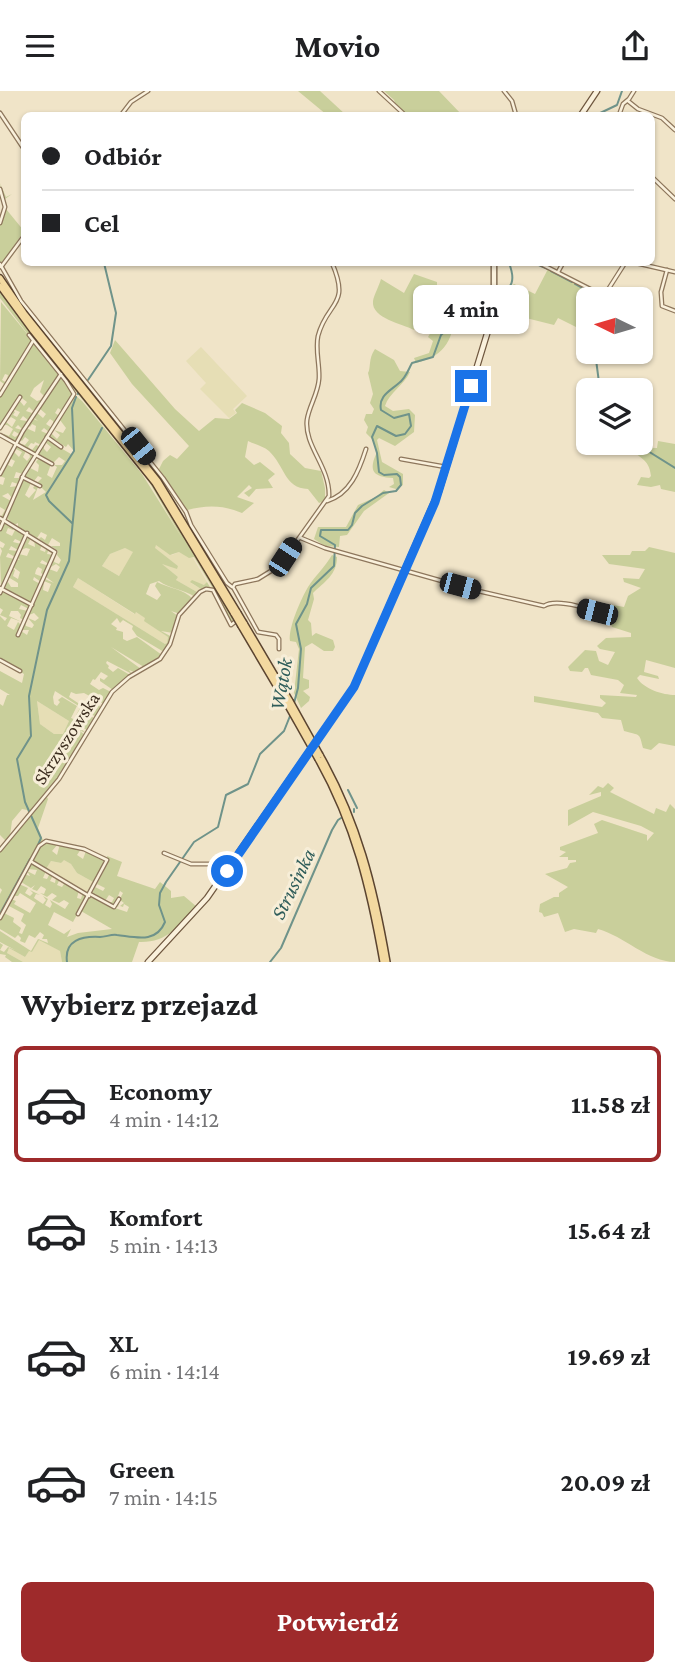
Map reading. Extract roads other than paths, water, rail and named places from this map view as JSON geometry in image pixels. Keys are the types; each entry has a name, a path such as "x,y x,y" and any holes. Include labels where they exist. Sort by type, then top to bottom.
{"main road":[{"path":"0,278 30,321 158,481 343,799 372,880 385,962"},
{"path":"0,286 155,483 236,614"}],"street":[{"path":"123,112 131,102 148,91"},
{"path":"379,91 402,112"},
{"path":"504,91 512,101 515,112"},
{"path":"583,112 597,91"},
{"path":"620,112 634,91"},
{"path":"628,101 646,112"},
{"path":"0,113 21,144"},
{"path":"655,115 675,130"},
{"path":"655,180 675,199"},
{"path":"0,189 5,207 0,223"},
{"path":"21,240 1,265 10,285 163,478 227,583 233,587 258,632 276,635 279,649"},
{"path":"327,501 327,479 319,457 308,439 306,423 319,378 318,338 323,324 339,299 340,287 333,266"},
{"path":"148,962 203,903 349,696 435,502 494,311 494,266"},
{"path":"545,266 604,296 623,266"},
{"path":"558,272 561,266"},
{"path":"649,266 675,272"},
{"path":"667,270 661,292 662,306 675,311"},
{"path":"0,529 22,477 74,395 72,388 29,335"},
{"path":"0,395 33,341"},
{"path":"0,474 15,444 61,374"},
{"path":"0,428 20,397"},
{"path":"0,435 52,464"},
{"path":"47,437 61,447"},
{"path":"233,587 235,584 258,579 279,566 327,501 352,483 366,449"},
{"path":"401,459 446,467"},
{"path":"22,477 40,487"},
{"path":"2,519 55,551 18,635"},
{"path":"27,533 1,590 32,605"},
{"path":"300,537 333,550 405,571 544,606 552,602 597,612 607,620"},
{"name":"Skrzyszowska","path":"0,850 59,779 113,691 129,677 160,659 170,643 179,615 200,592 213,590 231,625 248,614"},
{"path":"0,660 20,671"},
{"path":"1,915 39,846 46,841 84,849 105,857 106,864 78,914"},
{"path":"164,853 185,862 227,871"},
{"path":"31,861 113,906 119,899"}],"waterway":[{"name":"Wątok","path":"602,112 617,105 622,91"},
{"path":"88,380 111,346 116,313 105,266"},
{"name":"Wątok","path":"294,703 301,649 296,624 307,604 311,588 334,566 335,545 320,536 321,530 348,530 355,513 362,506 383,493 396,491 401,485 397,474 384,475 379,472 372,437 377,426 396,436 405,434 411,426 409,414 394,418 381,410 381,401 403,379 412,363 433,357 441,335 453,323 451,310 459,301 510,286 512,277 510,266"},
{"path":"541,266 548,269"},
{"path":"551,271 572,282"},
{"path":"575,284 580,287"},
{"path":"597,364 598,378"},
{"path":"72,523 46,495 74,451 72,408 76,397"},
{"path":"38,845 41,838 25,802 17,759 31,736 29,696 47,610 69,561 77,479 102,428"},
{"path":"653,454 675,468"},
{"name":"Wątok","path":"67,962 71,944 81,939 115,935 138,938 151,936 161,929 165,922 159,905 160,893 166,882 194,842 218,827 226,795 248,784 260,754 284,731 290,716"},
{"name":"Strusinka","path":"348,790 357,808"},
{"name":"Strusinka","path":"270,962 281,948 332,830 341,818"},
{"path":"1,912 30,859"}]}
